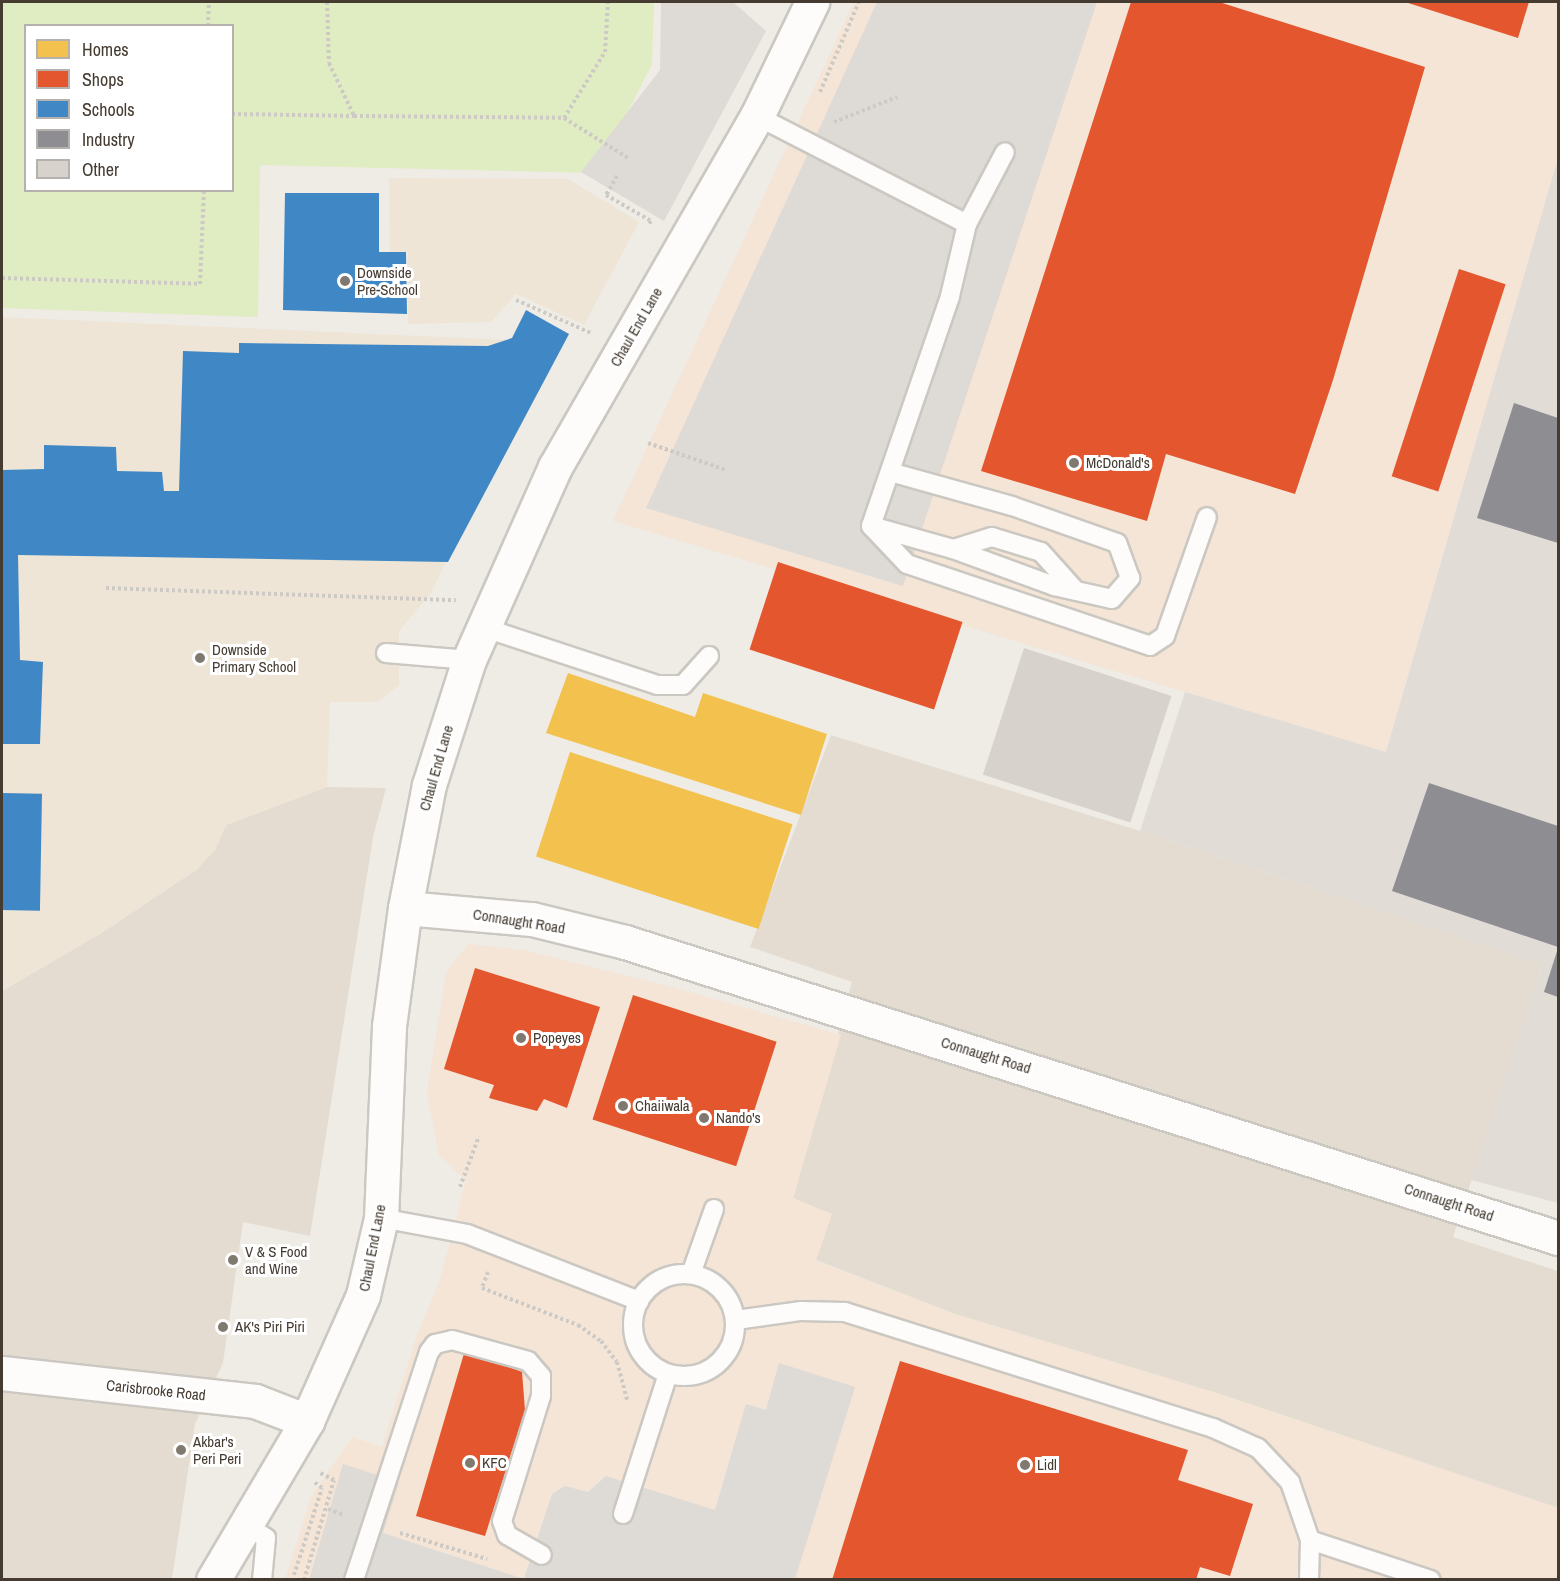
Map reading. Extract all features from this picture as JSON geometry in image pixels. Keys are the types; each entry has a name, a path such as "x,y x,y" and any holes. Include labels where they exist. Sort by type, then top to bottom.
{"street":[{"name":"Chaul End Lane","path":"213,1580 244,1524 307,1421 363,1295 381,1218 389,1026 405,908 429,785 469,660 487,614 555,466 757,116 812,2"},
{"name":"Connaught Road","path":"405,908 515,917 625,942 1558,1238"},
{"name":"Carisbrooke Road","path":"2,1373 255,1401 307,1421"}],"lane":[{"path":"757,116 967,224"},
{"path":"871,526 950,296 967,224 1005,152"},
{"path":"871,526 953,549 1076,591 1112,599 1130,578 1117,543 1012,506 890,472"},
{"path":"871,526 907,564 1150,646 1165,636 1206,517"},
{"path":"953,549 992,537 1041,552 1076,591"},
{"path":"487,614 657,685 683,685 709,656"},
{"path":"386,653 469,660"},
{"path":"691,1274 714,1209"},
{"path":"381,1218 467,1234 639,1301"},
{"path":"691,1274 707,1279 721,1289 736,1320 731,1344 717,1365 702,1374 668,1374 640,1352 634,1336 639,1301 661,1279 691,1274"},
{"path":"736,1320 801,1311 845,1312 1213,1428 1258,1448 1290,1482 1310,1540 1309,1580"},
{"path":"354,1580 429,1352 443,1341 462,1340 528,1361 541,1376 541,1396 502,1521 507,1535 542,1555"},
{"path":"623,1514 668,1374"},
{"path":"244,1524 266,1538 262,1580"},
{"path":"1310,1540 1431,1580"}],"path":[{"path":"208,24 209,2"},
{"path":"327,2 329,63 354,116"},
{"path":"564,118 605,52 608,2"},
{"path":"820,92 859,2"},
{"path":"799,136 897,97"},
{"path":"234,114 564,118 627,158"},
{"path":"617,176 606,195 651,221 646,231"},
{"path":"2,278 200,284 204,192"},
{"path":"516,300 594,334 599,324"},
{"path":"648,443 726,470"},
{"path":"106,588 487,614"},
{"path":"460,1187 479,1136"},
{"path":"482,1288 578,1325 601,1341 617,1362 626,1385 628,1411"},
{"path":"304,1580 328,1509 334,1480 319,1473"},
{"path":"293,1580 322,1488 313,1480"},
{"path":"328,1509 373,1525 489,1559"}],"shaded area":[{"path":"661,2 733,2 766,31 664,221 581,172 660,70"},
{"path":"854,2 1558,2 1558,158 1386,752 613,521"},
{"path":"877,2 1097,2 903,586 646,508"},
{"path":"1558,158 1558,1203 1471,1180 1542,964 1140,831 1185,692 1386,752"},
{"path":"389,178 568,179 639,222 584,325 516,294 491,322 408,324 408,252 390,252"},
{"name":"Downside Primary School","path":"2,317 508,340 544,359 431,593 399,631 399,685 378,702 330,702 327,787 226,825 215,850 196,870 100,934 2,991"},
{"path":"831,735 1140,831 1542,964 1453,1237 1558,1271 1558,1508 1220,1394 955,1314 816,1260 793,1199 852,982 750,947"},
{"path":"327,787 386,788 373,837 310,1236 243,1222 223,1363 195,1424 172,1579 2,1579 2,991 100,934 196,870 215,850 226,825"},
{"path":"468,944 523,950 665,985 841,1035 793,1198 832,1214 816,1261 955,1314 1220,1394 1558,1508 1558,1579 285,1580 311,1497 352,1437 382,1447 418,1332 439,1283 466,1181 439,1155 427,1092 446,973"},
{"path":"779,1363 855,1387 795,1579 309,1580 343,1464 399,1482 383,1533 524,1579 552,1494 565,1486 588,1492 606,1476 715,1510 746,1404 766,1410"}],"green space":[{"path":"2,2 654,2 652,64 597,173 260,165 258,317 2,308"}],"building: Homes":[{"path":"568,673 695,717 703,693 827,734 801,815 546,733"},
{"path":"570,752 793,824 759,929 536,857"}],"building: Shops":[{"path":"1131,2 1219,2 1425,67 1333,380 1295,494 1166,454 1147,521 981,471"},
{"path":"1405,2 1529,2 1518,38"},
{"path":"1459,269 1506,284 1438,491 1392,476"},
{"path":"778,562 963,622 934,709 750,649"},
{"name":"Popeyes","path":"475,968 600,1007 567,1108 544,1099 537,1111 489,1098 494,1085 444,1069"},
{"path":"633,995 777,1042 736,1166 593,1120"},
{"name":"KFC","path":"465,1350 522,1372 525,1410 485,1536 416,1516"},
{"name":"Lidl","path":"900,1361 1188,1450 1178,1480 1253,1504 1230,1576 1200,1567 1196,1580 832,1580"}],"building: Schools":[{"name":"Downside Pre-School","path":"285,193 379,193 379,252 406,252 407,314 283,310"},
{"path":"526,310 569,334 448,562 18,555 20,660 43,662 40,744 2,744 2,470 44,469 44,445 116,447 117,471 162,472 164,491 179,491 183,351 239,353 239,343 488,346 512,338"},
{"path":"2,793 42,794 40,911 2,910"}],"building: Industry":[{"path":"1514,403 1558,418 1558,543 1477,518"},
{"path":"1429,783 1558,826 1558,947 1392,891"},
{"path":"1558,948 1558,997 1544,992"}],"building: Other":[{"path":"1024,648 1171,696 1130,822 983,774"}],"place":[{"name":"Downside Pre-School","path":"345,281"},
{"name":"McDonald's","path":"1074,463"},
{"name":"Downside Primary School","path":"200,658"},
{"name":"Popeyes","path":"521,1038"},
{"name":"Chaiiwala","path":"623,1106"},
{"name":"Nando's","path":"704,1118"},
{"name":"V & S Food and Wine","path":"233,1260"},
{"name":"AK's Piri Piri","path":"223,1327"},
{"name":"Akbar's Peri Peri","path":"181,1450"},
{"name":"KFC","path":"470,1463"},
{"name":"Lidl","path":"1025,1465"}]}
